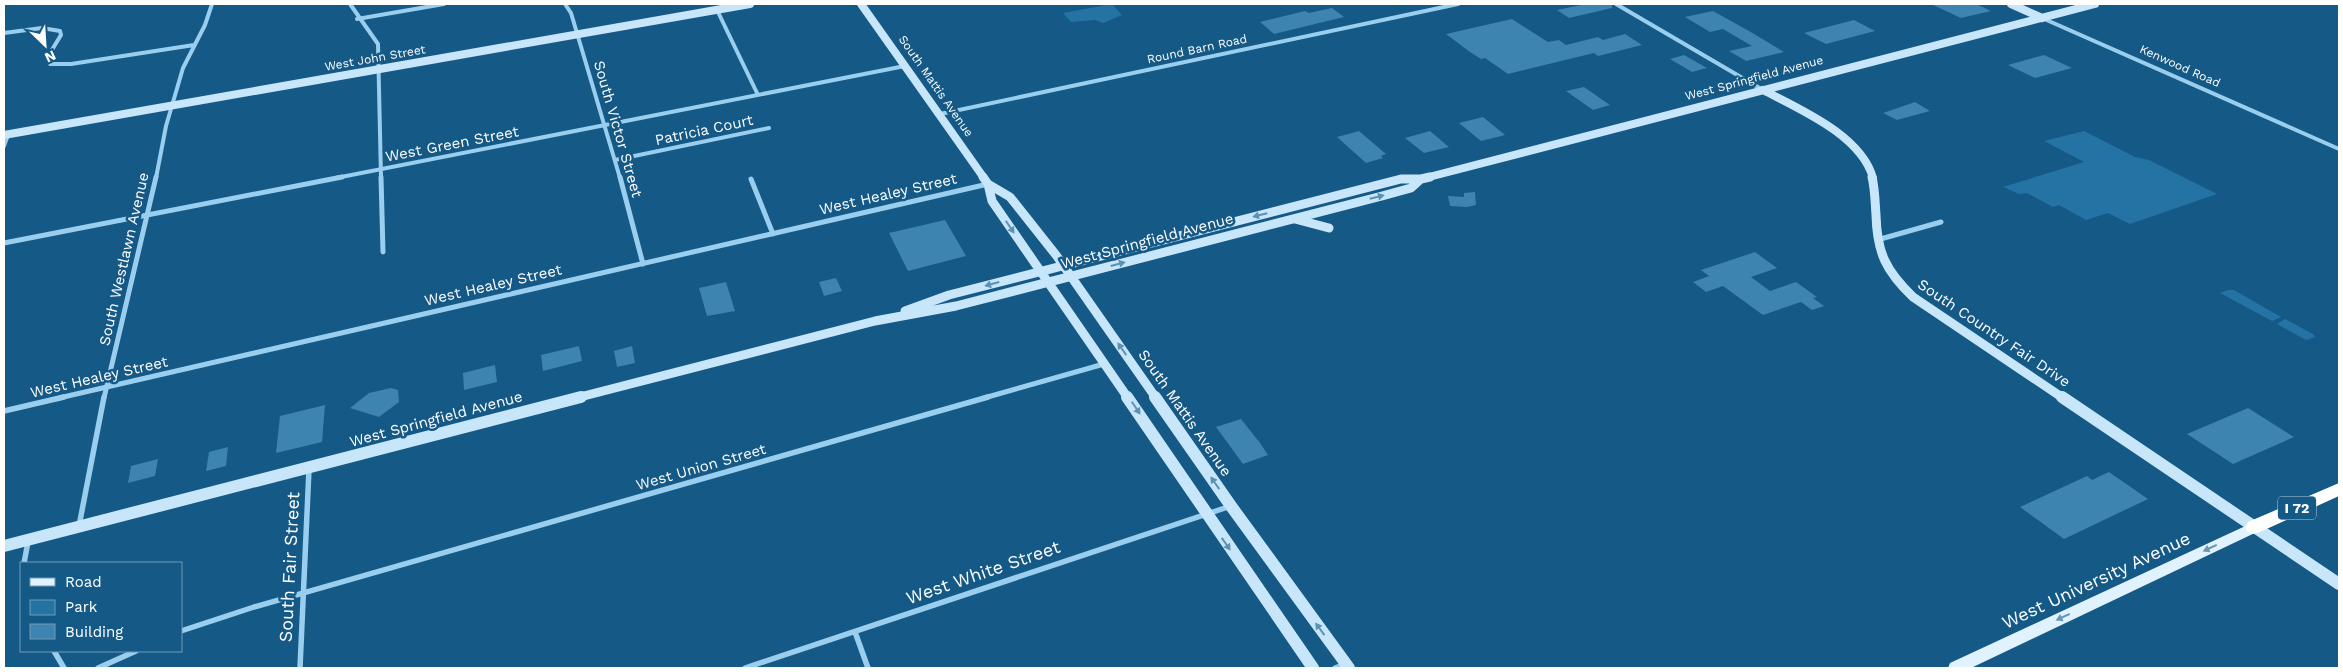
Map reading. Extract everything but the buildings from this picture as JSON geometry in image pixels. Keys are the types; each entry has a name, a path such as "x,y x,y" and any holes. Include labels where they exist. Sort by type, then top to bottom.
{"highway":[{"name":"I 72","path":"2254,527 2339,489"}],"main road":[{"name":"West John Street","path":"6,135 750,4"},
{"name":"South Mattis Avenue","path":"861,4 988,184 992,201 1312,668"},
{"name":"Kenwood Road","path":"2011,4 2042,18"},
{"name":"West Springfield Avenue","path":"876,321 949,295 1063,265 1401,179 1421,179 2095,4"},
{"name":"South Country Fair Drive","path":"1763,90 1841,136 1865,160 1874,184 1877,240 1885,266 1894,279 1913,297 2339,584"},
{"name":"West Springfield Avenue","path":"4,546 876,321 956,306 1411,188 1421,179"},
{"name":"South Mattis Avenue","path":"988,184 1010,197 1063,265 1343,667"},
{"path":"1294,218 1329,228"},
{"name":"West University Avenue","path":"1956,668 2254,527"}],"street":[{"name":"South Westlawn Avenue","path":"79,527 107,388 166,126 183,68 205,25 212,4"},
{"path":"350,4 357,19 377,38 383,252"},
{"path":"357,19 444,4"},
{"name":"South Victor Street","path":"565,4 571,13 606,124 643,264"},
{"path":"1435,4 1440,8"},
{"name":"Round Barn Road","path":"940,114 1458,4"},
{"name":"South Country Fair Drive","path":"1616,4 1763,90"},
{"path":"717,10 758,94"},
{"name":"Kenwood Road","path":"2042,18 2339,149"},
{"path":"4,33 42,28 60,31 60,35 47,58 50,64 55,65 194,44"},
{"name":"West Green Street","path":"4,243 905,66"},
{"name":"Patricia Court","path":"615,160 769,128"},
{"path":"4,146 6,135"},
{"path":"751,179 773,234"},
{"name":"West Healey Street","path":"4,412 988,184"},
{"path":"1877,240 1941,222"},
{"name":"West Union Street","path":"182,631 303,593 1104,364"},
{"name":"South Fair Street","path":"300,668 309,468"},
{"name":"West White Street","path":"745,668 1231,506"},
{"path":"24,562 29,540"},
{"path":"855,632 868,668"},
{"path":"55,652 64,668"},
{"path":"98,668 134,652"}],"green space":[{"path":"1112,4 1122,15 1103,23 1095,20 1071,22 1063,13"},
{"path":"2084,131 2135,157 2149,160 2217,194 2130,224 2108,213 2086,220 2059,205 2053,207 2027,193 2019,194 2003,187 2084,162 2044,141"},
{"path":"2234,290 2281,317 2272,321 2220,293"},
{"path":"2285,319 2313,334 2315,337 2306,340 2277,324"}]}
